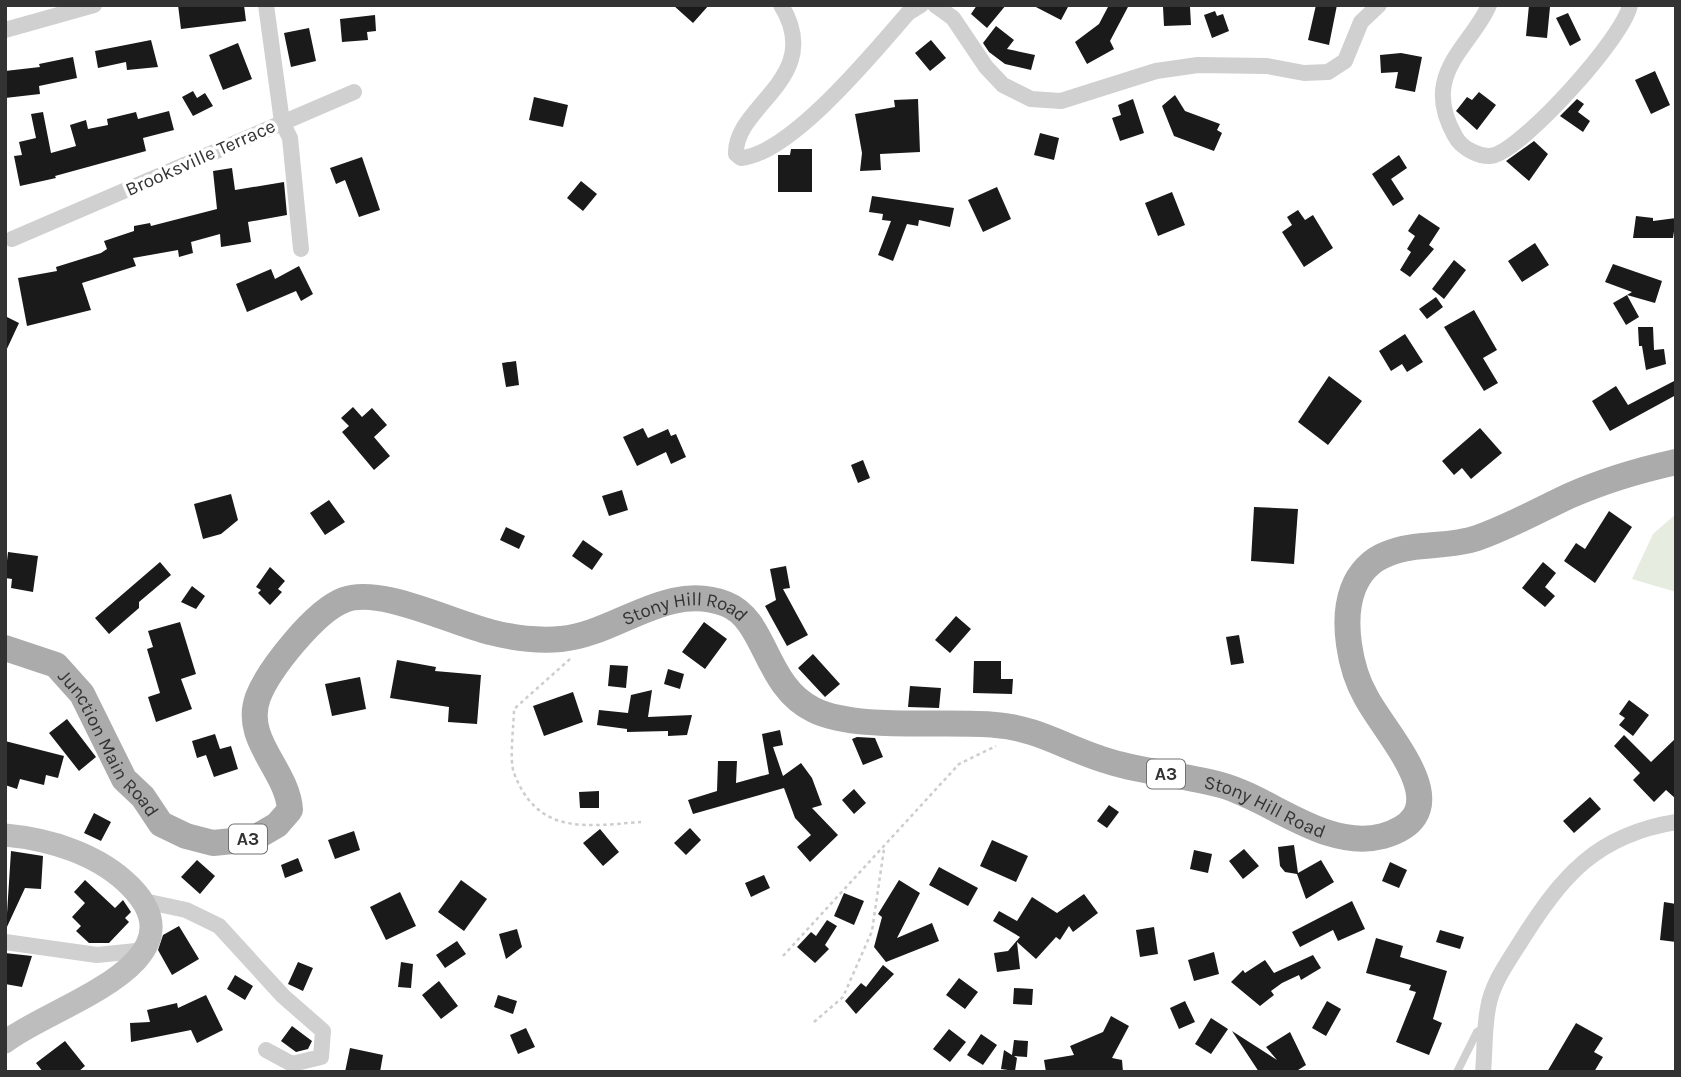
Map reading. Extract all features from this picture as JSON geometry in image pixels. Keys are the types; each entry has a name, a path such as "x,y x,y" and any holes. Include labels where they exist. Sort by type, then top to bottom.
{"main road":[{"name":"Stony Hill Road","path":"374,596 493,633 551,639 601,631 653,606 702,598 730,605 749,621 778,679 797,701 821,714 884,722 995,724 1030,730 1111,762 1225,786 1320,830 1353,838 1380,837 1403,827 1418,811 1420,795 1414,773 1364,695 1354,670 1348,622 1351,592 1363,568 1385,554 1470,541 1576,493 1646,469 1676,462"},
{"name":"Junction Main Road","path":"5,648 55,665 82,694 124,779 143,797 161,824 186,836 213,842 253,839 277,825 289,810 289,796 260,742 254,718 259,695 306,627 330,606 349,597 374,596"},
{"path":"5,835 60,844 106,867 130,885 144,901 152,923 146,950 116,979 7,1039"}],"street":[{"path":"5,30 94,5"},
{"name":"Brooksville Terrace","path":"12,239 282,122 266,5"},
{"path":"781,5 793,40 788,68 743,131 736,145 736,154 741,158 751,158 798,127 850,80 908,13 920,5"},
{"path":"935,5 953,18 986,67 1003,85 1031,99 1060,101 1156,71 1198,65 1267,65 1304,73 1328,72 1345,61 1361,22 1379,5"},
{"path":"1489,5 1460,51 1444,84 1444,117 1458,143 1475,153 1493,156 1515,144 1606,51 1628,16 1630,5"},
{"path":"301,249 290,138 282,122 354,92"},
{"path":"1483,1072 1488,1007 1500,974 1552,892 1578,864 1615,842 1656,825 1676,822"},
{"path":"144,901 186,910 219,926 283,996 323,1031 321,1057 292,1064 266,1050"},
{"path":"5,942 96,955 146,950"}],"lane":[{"path":"1457,1072 1478,1032 1487,1027"}],"path":[{"path":"572,657 514,709 513,772 539,813 575,827 641,822"},
{"path":"783,956 960,764 1030,730"},
{"path":"814,1022 843,997 872,931 884,849"}],"shaded area":[{"path":"1676,514 1676,592 1632,579 1653,534"}],"building":[{"path":"178,5 244,5 246,21 181,29"},
{"path":"673,5 709,5 693,23"},
{"path":"977,5 1006,5 987,28 971,14"},
{"path":"1032,5 1069,5 1061,20"},
{"path":"1109,5 1129,5 1110,41 1114,49 1087,64 1075,42 1099,24"},
{"path":"1316,5 1337,5 1329,45 1308,40"},
{"path":"1529,5 1550,7 1547,38 1526,36"},
{"path":"1163,7 1190,7 1191,25 1164,26"},
{"path":"1215,11 1217,16 1223,14 1229,31 1212,38 1204,15"},
{"path":"1568,13 1581,40 1570,46 1556,18"},
{"path":"375,15 376,31 367,32 368,40 342,42 340,19"},
{"path":"996,26 1014,40 1007,49 1035,55 1031,70 1005,64 989,52 983,43"},
{"path":"309,28 316,61 291,67 284,33"},
{"path":"151,40 158,67 127,70 126,62 98,68 95,51"},
{"path":"931,40 946,58 930,71 915,53"},
{"path":"238,43 252,79 223,90 209,55"},
{"path":"1401,53 1422,57 1415,92 1395,88 1398,72 1381,73 1380,55"},
{"path":"73,57 77,78 39,86 40,94 5,98 5,71 40,67 39,64"},
{"path":"1655,71 1670,105 1651,114 1635,80"},
{"path":"193,91 197,98 205,93 213,106 193,116 182,97"},
{"path":"1479,92 1496,105 1477,130 1456,111 1467,97 1472,100"},
{"path":"1175,95 1185,111 1220,124 1217,130 1222,133 1214,151 1174,136 1162,106"},
{"path":"534,97 568,105 563,127 529,120"},
{"path":"918,99 920,152 880,154 881,170 860,171 862,153 855,114 895,107 894,100"},
{"path":"1133,99 1144,133 1120,141 1112,118 1121,115 1118,105"},
{"path":"1577,99 1584,104 1578,112 1590,121 1583,132 1560,116"},
{"path":"169,111 174,130 143,138 146,151 20,186 14,156 22,155 19,142 36,138 31,114 43,112 51,153 76,146 70,125 86,120 88,129 108,125 107,119 136,112 138,119"},
{"path":"1040,133 1059,138 1054,160 1034,155"},
{"path":"1534,141 1548,154 1529,181 1506,161"},
{"path":"791,149 812,149 812,192 778,192 778,155 790,155"},
{"path":"1399,155 1407,168 1391,179 1404,199 1393,206 1372,174"},
{"path":"362,157 380,210 359,217 345,180 336,184 330,168"},
{"path":"232,168 235,190 284,182 287,215 248,222 251,242 221,247 220,234 191,242 193,253 179,257 178,250 133,258 136,266 82,283 91,310 27,326 18,278 57,271 56,267 101,253 107,249 104,241 134,231 134,226 150,223 151,226 217,209 213,171"},
{"path":"581,181 597,194 583,211 567,198"},
{"path":"997,187 1011,219 983,232 968,200"},
{"path":"1172,192 1185,225 1158,236 1145,203"},
{"path":"872,196 954,208 950,227 919,220 918,226 907,224 893,261 878,255 891,221 882,220 883,214 869,212"},
{"path":"1298,210 1305,220 1313,215 1333,248 1304,267 1282,232 1292,225 1287,217"},
{"path":"1419,214 1440,228 1429,245 1434,249 1410,277 1400,270 1411,252 1407,249 1415,236 1408,231"},
{"path":"1636,216 1653,218 1653,221 1676,218 1673,238 1633,238"},
{"path":"1535,243 1549,265 1522,282 1508,261"},
{"path":"1454,260 1466,270 1444,299 1432,289"},
{"path":"1613,264 1662,281 1655,303 1627,295 1632,292 1605,282"},
{"path":"299,266 313,294 301,301 296,291 247,312 236,284 271,269 275,279"},
{"path":"1627,295 1639,317 1626,325 1613,303"},
{"path":"1436,297 1443,307 1427,319 1419,309"},
{"path":"1474,310 1497,350 1483,358 1498,383 1484,391 1444,327"},
{"path":"5,316 19,323 5,353"},
{"path":"1638,327 1653,327 1654,350 1664,349 1666,364 1646,370 1642,346 1639,346"},
{"path":"1405,334 1423,362 1407,372 1402,364 1391,371 1379,351"},
{"path":"516,361 519,385 506,387 502,363"},
{"path":"1329,376 1362,401 1328,445 1298,422"},
{"path":"1676,380 1676,395 1610,431 1592,401 1616,386 1628,405"},
{"path":"353,407 362,417 372,408 387,425 374,437 390,456 374,470 342,432 349,426 341,418"},
{"path":"643,428 648,438 668,429 671,436 676,434 686,457 671,464 666,452 637,466 623,437"},
{"path":"1480,428 1502,453 1471,479 1462,468 1454,475 1442,461"},
{"path":"863,460 870,478 858,483 851,465"},
{"path":"622,490 628,510 609,516 602,496"},
{"path":"231,494 238,520 221,534 203,539 194,504"},
{"path":"329,500 345,522 325,535 310,513"},
{"path":"1254,507 1298,509 1294,564 1251,561"},
{"path":"1609,511 1632,527 1595,583 1564,561 1576,543 1585,549"},
{"path":"506,527 525,536 519,549 500,540"},
{"path":"583,540 603,554 592,570 572,556"},
{"path":"8,552 38,556 33,592 11,588 12,579 5,578"},
{"path":"160,562 171,575 139,602 139,608 109,634 95,618"},
{"path":"1543,562 1556,573 1545,587 1555,596 1545,607 1522,588"},
{"path":"786,566 790,588 783,589 808,635 787,646 765,606 776,600 770,569"},
{"path":"270,567 285,581 278,589 282,592 270,605 258,593 261,590 256,587"},
{"path":"192,586 205,596 196,609 181,602"},
{"path":"956,616 971,629 950,653 935,640"},
{"path":"180,622 196,674 181,679 192,709 156,722 148,697 160,693 147,649 153,647 148,631"},
{"path":"704,622 727,639 705,669 682,652"},
{"path":"1239,635 1244,663 1231,665 1226,637"},
{"path":"813,654 840,684 825,697 798,668"},
{"path":"397,660 436,667 435,671 481,675 477,724 448,722 449,707 390,698"},
{"path":"974,661 1001,661 1001,679 1013,679 1012,694 973,693"},
{"path":"610,665 628,666 626,688 608,686"},
{"path":"668,669 684,674 680,689 664,684"},
{"path":"360,677 366,709 332,716 325,684"},
{"path":"910,686 941,688 939,708 908,707"},
{"path":"652,690 648,717 692,715 687,735 668,736 668,731 627,732 627,729 597,725 599,710 628,713 631,695"},
{"path":"573,692 583,722 544,736 533,706"},
{"path":"1629,700 1649,715 1633,736 1619,725 1625,718 1619,714"},
{"path":"67,719 96,757 79,771 49,733"},
{"path":"780,730 783,745 773,747 783,776 801,763 812,778 822,805 812,808 838,835 810,862 797,847 811,835 795,818 784,788 693,814 688,800 717,791 718,761 737,761 736,783 769,774 762,734"},
{"path":"215,734 220,749 231,746 238,769 214,777 206,755 197,758 192,741"},
{"path":"1624,735 1651,762 1676,738 1676,799 1666,790 1654,802 1633,780 1640,773 1614,746"},
{"path":"875,738 883,757 863,765 852,739"},
{"path":"5,741 64,756 58,778 46,775 44,785 20,779 17,789 5,785"},
{"path":"854,789 866,803 854,814 842,800"},
{"path":"599,791 599,808 580,808 579,792"},
{"path":"1590,797 1601,809 1574,833 1563,821"},
{"path":"1109,805 1119,812 1107,828 1097,821"},
{"path":"94,813 111,822 101,841 84,833"},
{"path":"690,828 701,840 686,855 674,843"},
{"path":"600,829 619,852 603,866 583,843"},
{"path":"354,831 360,850 335,859 328,840"},
{"path":"992,840 1028,856 1016,882 980,866"},
{"path":"1294,845 1298,873 1321,860 1334,882 1306,899 1297,874 1285,872 1280,866 1278,847"},
{"path":"1244,849 1259,866 1243,879 1229,861"},
{"path":"1194,850 1212,854 1208,873 1190,869"},
{"path":"11,851 43,856 41,889 25,888 6,929"},
{"path":"298,858 303,871 285,878 281,865"},
{"path":"197,860 215,876 200,894 181,877"},
{"path":"1390,862 1407,870 1399,888 1382,881"},
{"path":"939,867 978,888 968,906 929,885"},
{"path":"764,875 770,888 751,897 745,883"},
{"path":"85,880 115,908 123,900 131,912 125,918 129,922 109,943 89,943 76,931 81,926 72,917 85,903 74,892"},
{"path":"461,880 487,899 464,931 438,912"},
{"path":"899,880 920,893 897,938 932,923 939,941 886,962 874,947 882,917 878,914"},
{"path":"400,892 416,926 386,940 370,907"},
{"path":"844,893 864,901 854,925 834,916"},
{"path":"1084,894 1098,913 1073,932 1069,926 1060,940 1056,937 1036,959 1017,942 1020,969 997,972 994,953 1008,951 1020,937 993,921 999,911 1017,921 1032,897 1057,913"},
{"path":"1352,901 1365,929 1338,941 1333,930 1300,947 1292,932"},
{"path":"1664,902 1676,904 1676,942 1660,940"},
{"path":"827,920 837,926 825,945 829,949 815,963 797,947 811,932 816,936"},
{"path":"179,926 199,959 172,975 158,950 163,935"},
{"path":"1154,927 1158,954 1140,957 1136,930"},
{"path":"517,929 522,947 506,959 499,934"},
{"path":"1440,930 1464,937 1460,949 1436,942"},
{"path":"1376,938 1403,946 1400,957 1447,971 1433,1019 1442,1023 1429,1055 1396,1042 1416,992 1409,990 1411,985 1366,973"},
{"path":"457,941 466,954 445,968 436,955"},
{"path":"1214,952 1219,974 1194,981 1188,960"},
{"path":"5,953 32,956 22,987 5,984"},
{"path":"1313,955 1321,968 1301,980 1299,975 1282,983 1271,991 1274,995 1260,1006 1231,982 1243,970 1245,973 1265,960 1274,973"},
{"path":"298,962 313,968 303,991 288,984"},
{"path":"401,962 413,964 411,988 398,987"},
{"path":"883,965 894,974 856,1014 845,1001 861,983 866,987"},
{"path":"235,975 253,986 245,1000 227,989"},
{"path":"959,978 978,992 965,1009 946,995"},
{"path":"439,981 458,1006 441,1019 422,995"},
{"path":"1014,988 1033,989 1032,1005 1013,1004"},
{"path":"206,995 223,1030 197,1043 191,1030 131,1042 130,1023 150,1022 147,1010 177,1003 178,1008"},
{"path":"498,995 517,1001 513,1014 494,1007"},
{"path":"1185,1001 1195,1022 1179,1029 1170,1008"},
{"path":"1327,1001 1341,1009 1326,1036 1312,1028"},
{"path":"1111,1016 1129,1026 1112,1058 1122,1060 1123,1072 1046,1072 1044,1060 1074,1055 1070,1046 1103,1032"},
{"path":"1211,1018 1228,1029 1211,1054 1195,1044"},
{"path":"1576,1023 1603,1038 1594,1052 1603,1057 1594,1072 1547,1072"},
{"path":"292,1026 312,1041 308,1049 296,1052 281,1041"},
{"path":"526,1028 535,1047 518,1054 510,1035"},
{"path":"949,1029 966,1042 950,1062 933,1049"},
{"path":"1232,1031 1277,1060 1266,1047 1290,1032 1306,1065 1295,1072 1259,1072"},
{"path":"981,1034 997,1045 983,1065 967,1055"},
{"path":"1014,1040 1028,1041 1027,1057 1014,1056 1017,1058 1015,1071 1001,1069 1004,1050 1012,1055"},
{"path":"65,1041 85,1066 78,1072 43,1072 36,1063"},
{"path":"350,1048 383,1055 380,1072 345,1072"}]}
